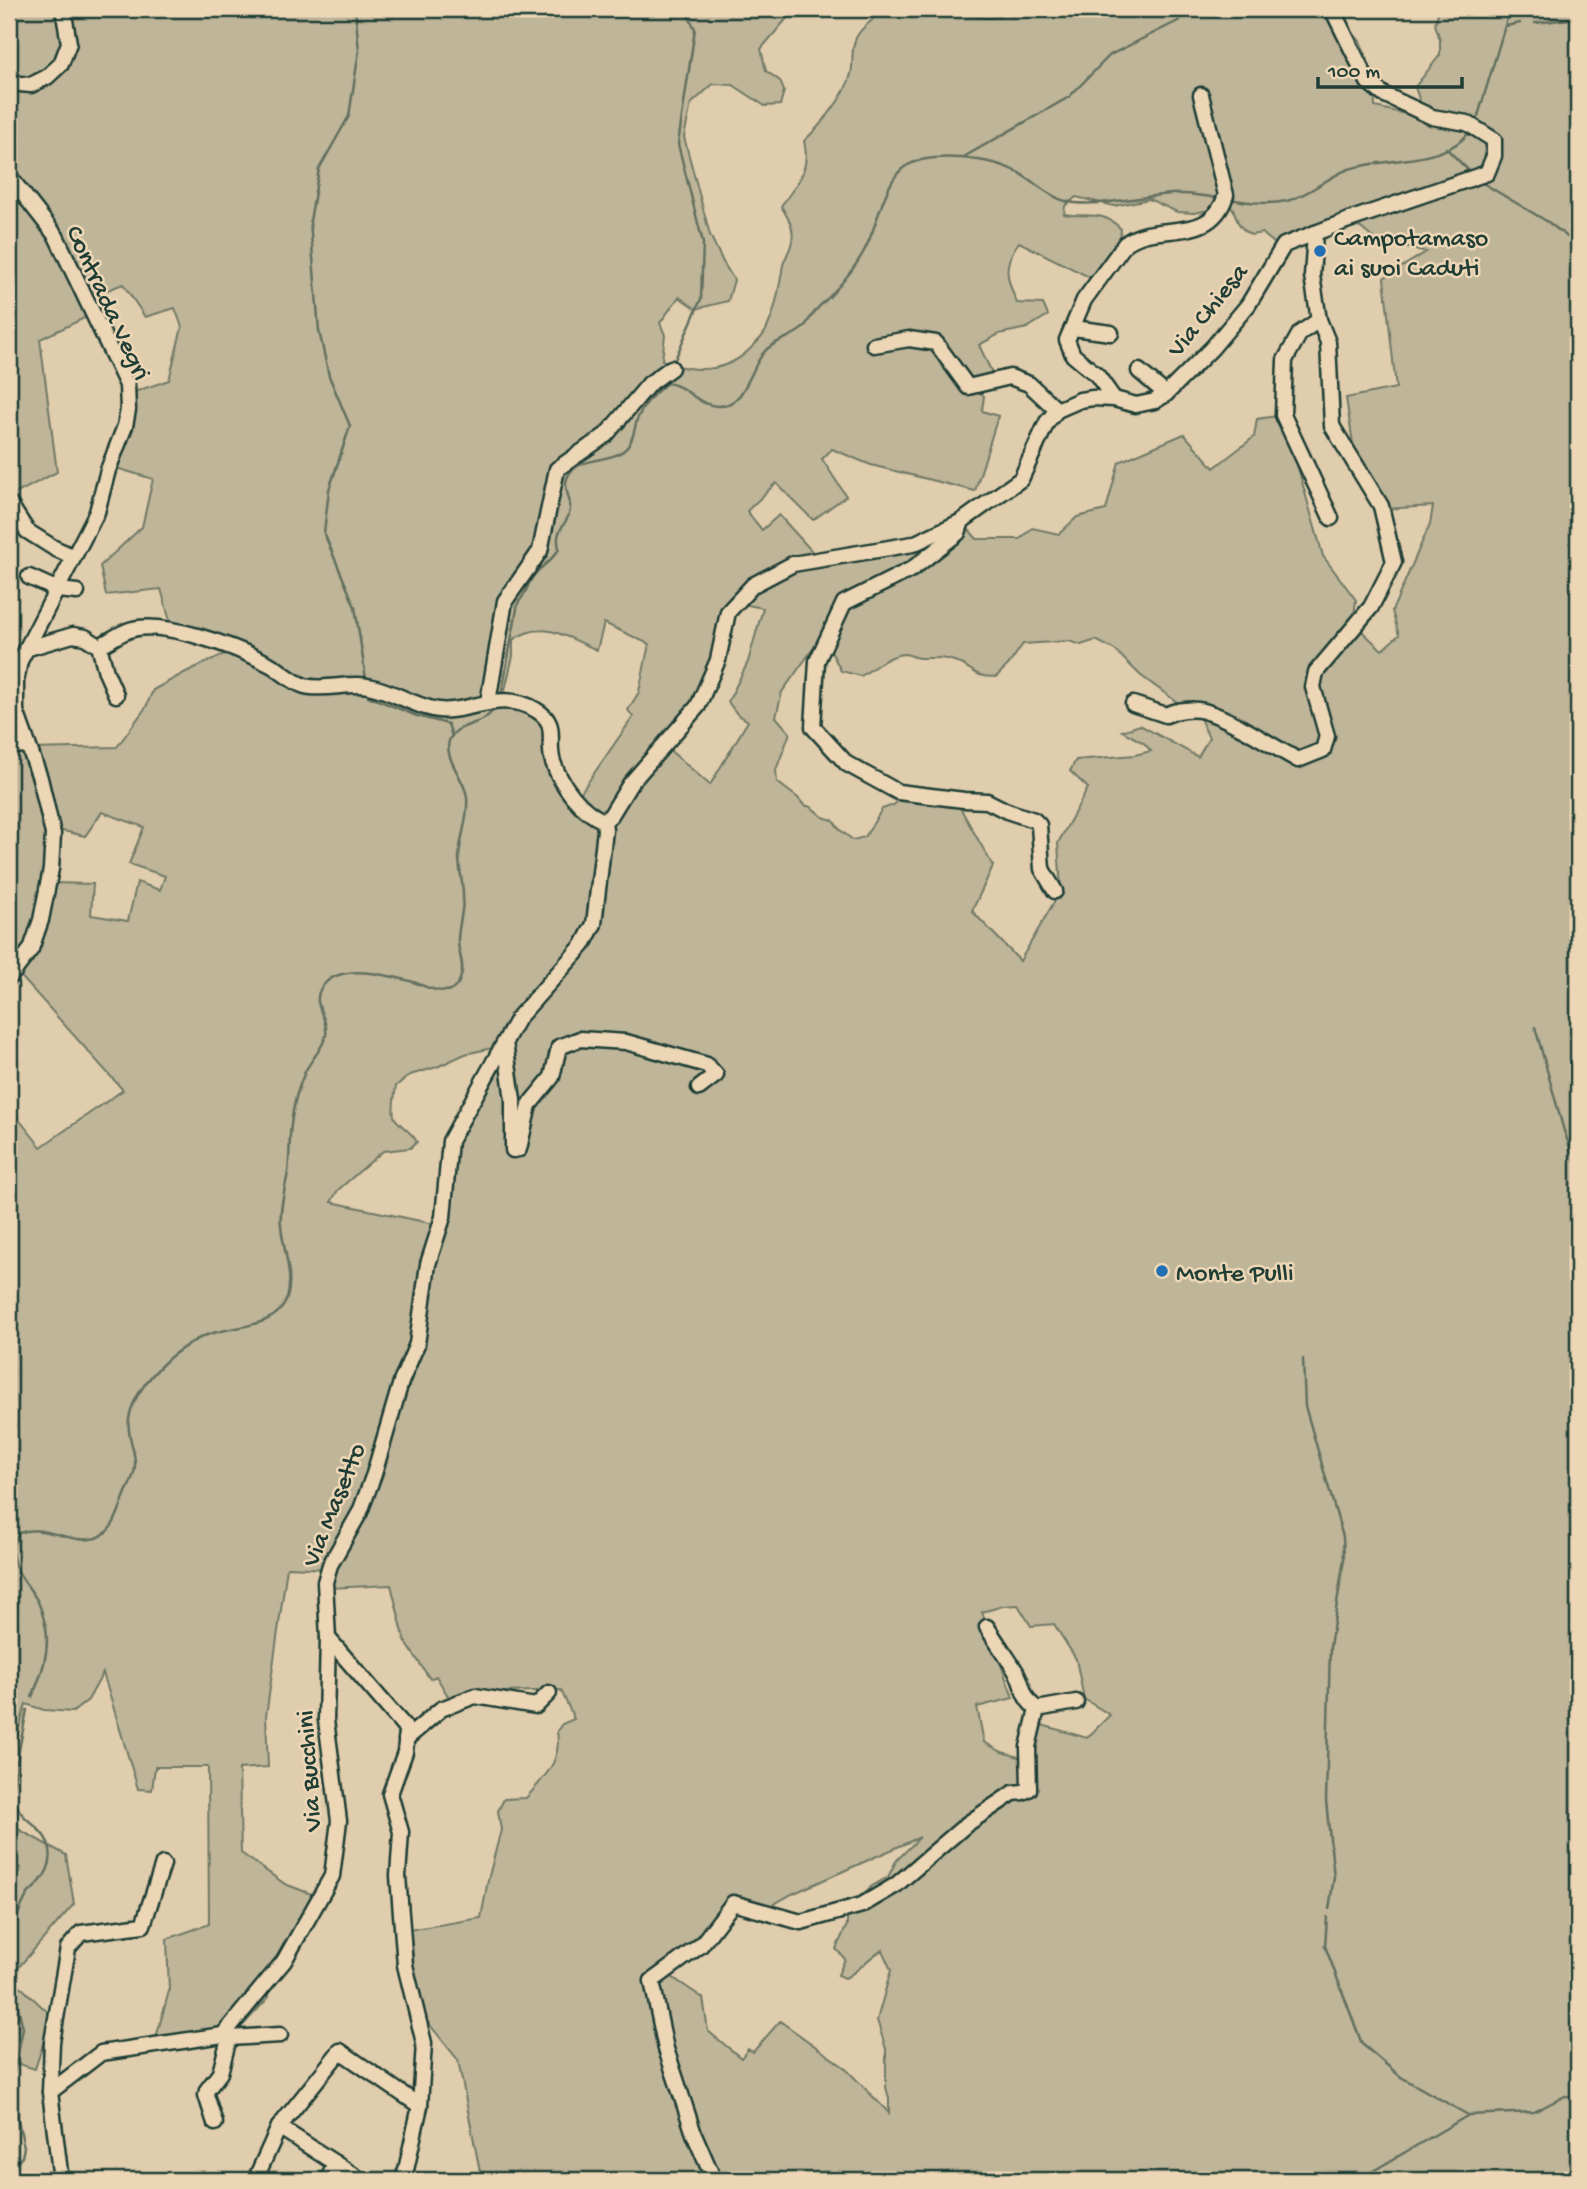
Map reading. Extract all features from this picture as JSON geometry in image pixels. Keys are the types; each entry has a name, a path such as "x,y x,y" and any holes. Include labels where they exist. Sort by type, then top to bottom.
{"street":[{"path":"9,83 31,85 47,77 61,64 69,43 63,9"},
{"name":"Via Chiesa","path":"1057,410 1080,400 1093,398 1114,399 1136,405 1155,401 1166,394 1212,348 1248,305 1284,245 1487,173 1494,156 1494,140 1467,123 1432,117 1383,94 1368,82 1332,9"},
{"path":"1114,399 1097,374 1073,355 1067,340 1084,300 1133,237 1142,233 1183,230 1200,225 1221,211 1226,195 1200,95"},
{"name":"Contrada Vegri","path":"9,176 56,236 127,385 128,410 97,512 20,661 16,681 16,711 40,778 53,834 51,869 41,920 31,949 9,978"},
{"path":"1132,704 1166,715 1175,710 1203,711 1298,760 1323,750 1327,736 1314,687 1317,672 1371,607 1394,562 1381,506 1332,426 1328,342 1319,320 1312,276 1315,233"},
{"path":"1319,320 1300,333 1285,360 1283,415 1331,518"},
{"path":"1073,328 1111,333"},
{"path":"99,646 126,631 162,627 239,649 308,687 365,685 385,689 418,706 442,712 495,702 533,708 543,715 552,730 553,761 562,779 580,806 593,817 604,821 611,815 630,783 698,706 718,660 728,612 753,584 793,564 914,544 962,521 1021,479 1047,422 1057,410 1029,384 1010,377 968,387 936,343 909,340 874,345"},
{"path":"495,702 505,601 540,551 557,469 606,435 649,384 671,368"},
{"name":"Via Chiesa","path":"1139,371 1166,394"},
{"path":"9,503 27,531 74,557"},
{"path":"962,521 958,533 912,569 844,603 817,661 813,727 847,764 898,792 987,801 1034,820 1039,825 1042,869 1055,891"},
{"path":"29,577 58,590 77,592"},
{"path":"25,649 73,635 85,637 99,646 116,695"},
{"path":"9,746 28,745"},
{"name":"Via Masetto","path":"328,1638 326,1582 330,1565 360,1512 401,1381 417,1345 428,1264 443,1217 450,1141 518,1018 583,945 594,924 604,821"},
{"path":"505,1042 513,1100 513,1150 519,1149 529,1105 552,1077 559,1047 580,1039 626,1042 707,1065 716,1075 699,1088"},
{"path":"987,1627 999,1649 1017,1672 1025,1698 1037,1709"},
{"path":"328,1638 404,1726 406,1739 405,1752 390,1794 401,1832 398,1876 405,1965 424,2043 420,2106 402,2180"},
{"name":"Via Bucchini","path":"215,2123 206,2090 220,2073 226,2036 284,1961 332,1876 339,1821 326,1720 328,1638"},
{"path":"406,1739 441,1709 475,1696 536,1706 549,1693"},
{"path":"1037,1709 1076,1702"},
{"path":"714,2180 694,2134 666,2049 652,1981 701,1945 733,1903 801,1922 862,1905 896,1885 967,1824 1013,1793 1029,1788 1028,1747 1037,1709"},
{"path":"59,2180 50,2092 52,2042 68,1948 80,1933 143,1926 163,1864"},
{"path":"50,2092 101,2053 226,2036 280,2035"},
{"path":"255,2180 279,2127 340,2051 420,2106"},
{"path":"279,2127 361,2180"},
{"path":"328,2180 335,2163"}],"shaded area":[{"path":"9,9 789,9 788,17 761,49 766,71 780,81 784,91 780,105 765,106 733,85 713,84 691,104 684,137 710,235 734,280 728,301 696,309 679,297 660,323 665,335 662,360 686,368 709,369 742,356 761,338 769,324 793,234 781,206 804,169 804,141 825,119 844,92 851,74 857,36 883,9 939,9 947,13 988,18 1043,12 1081,13 1092,9 1342,9 1348,27 1360,41 1369,63 1375,107 1419,117 1421,105 1415,87 1440,55 1440,40 1435,24 1439,9 1578,9 1578,2180 446,2180 481,2177 458,2060 414,2005 402,1931 481,1918 501,1830 498,1811 504,1799 526,1798 540,1783 551,1768 557,1751 557,1731 562,1724 574,1719 561,1690 477,1693 451,1701 436,1676 430,1679 405,1641 391,1585 329,1588 330,1569 287,1567 266,1716 268,1767 239,1769 241,1853 285,1884 322,1898 266,1990 269,1997 235,2034 156,2038 169,1991 167,1939 209,1924 208,1767 155,1767 152,1790 138,1789 103,1673 88,1700 73,1712 44,1710 26,1704 9,1766 9,1107 41,1147 123,1090 17,972 9,982 9,739 30,749 117,747 146,707 153,690 235,649 173,632 161,589 106,595 100,566 142,527 153,479 113,467 131,393 169,380 182,327 175,308 145,317 123,284 89,297 95,313 40,339 57,472 9,497","holes":["1076,197 1114,206 1149,199 1177,212 1194,213 1224,207 1233,208 1244,230 1251,235 1262,233 1285,252 1342,224 1361,228 1375,240 1390,246 1404,246 1426,252 1384,278 1396,388 1346,398 1353,444 1384,509 1433,506 1430,524 1392,611 1399,635 1382,650 1353,623 1356,600 1323,556 1283,415 1257,419 1254,437 1214,468 1184,434 1119,462 1106,510 1077,517 1059,534 1032,528 1020,539 977,539 962,522 894,548 818,558 779,515 762,530 747,511 776,483 813,520 846,496 822,459 832,449 871,465 975,491 998,416 982,411 984,396 972,384 993,375 979,345 999,334 1027,328 1048,315 1043,304 1017,303 1008,279 1008,265 1014,250 1019,242 1095,280 1119,249 1121,229 1114,223 1101,217 1064,214 1065,206","737,603 763,608 748,662 728,702 737,714 748,721 710,785 666,747 717,668","604,623 649,644 639,692 628,710 633,717 577,798 553,758 552,726 537,710 502,703 513,656 513,640 524,634 545,630 597,650","830,625 835,633 831,651 841,671 861,676 887,659 904,654 918,658 952,660 978,674 996,677 1023,644 1069,641 1081,645 1096,640 1115,650 1140,675 1181,705 1195,707 1209,738 1198,757 1140,725 1122,731 1144,743 1151,751 1076,760 1070,771 1088,788 1058,843 1061,890 1020,961 972,911 993,866 958,804 907,790 894,805 882,809 865,837 853,840 840,830 833,820 804,805 777,782 776,770 790,733 776,717 782,692","102,812 144,827 129,864 165,876 160,890 137,882 128,921 91,915 93,884 51,883 55,829 85,836","497,1047 451,1141 439,1225 331,1202 338,1190 383,1151 410,1148 417,1142 394,1116 396,1086 410,1075 437,1067 465,1054","1018,1605 1031,1626 1054,1624 1076,1659 1084,1699 1110,1715 1087,1738 1035,1723 1029,1760 1002,1752 984,1742 977,1707 1013,1698 982,1612","920,1837 896,1861 888,1877 872,1886 847,1907 847,1925 836,1949 845,1959 838,1975 845,1978 882,1950 891,1970 877,2020 886,2049 889,2113 844,2067 780,2021 753,2052 748,2049 741,2058 708,2031 703,1998 660,1969 670,1958 679,1961 742,1901 758,1913 792,1894"]},
{"path":"9,497 13,517 9,519"},
{"path":"9,1766 18,1829 66,1855 74,1904 10,1977 52,2016 35,2069 9,2061 10,2034 18,2014 9,2006 9,1895 21,1869 9,1858"}],"waterway":[{"path":"355,9 359,51 349,116 319,169 310,221 319,331 329,376 350,426 329,490 324,533 355,607 366,679"},
{"path":"673,364 701,299 703,243 678,144 695,29 685,9"},
{"path":"962,158 1069,97 1110,55 1178,21 1187,9"},
{"path":"1478,116 1510,9"},
{"path":"1535,23 1578,18"},
{"path":"1506,26 1520,23"},
{"path":"1228,199 1265,203 1287,201 1349,169 1446,150 1470,131"},
{"path":"1446,148 1468,170"},
{"path":"501,697 518,603 532,578 559,549 558,535 570,512 566,485 570,473 584,463 622,452 632,440 642,409 667,383 712,405 719,406 735,400 765,351 805,326 854,268 869,242 886,193 898,172 906,166 917,161 945,158 991,163 1015,171 1058,199 1076,203 1103,203 1171,194 1218,198"},
{"path":"1481,182 1548,222 1578,245"},
{"path":"368,696 417,716 448,724 452,736"},
{"path":"32,1697 44,1664 47,1637 39,1605 14,1563 13,1546 19,1533 38,1531 86,1539 96,1538 108,1531 134,1474 135,1460 129,1419 134,1402 144,1386 168,1359 189,1344 204,1336 263,1321 282,1308 287,1298 289,1280 281,1226 282,1206 296,1097 305,1072 326,1035 318,1001 320,990 327,981 337,976 362,972 410,981 441,991 451,990 459,982 462,967 458,936 463,894 459,857 467,797 448,748 455,732 484,719 497,706"},
{"path":"1535,1027 1564,1131 1578,1169"},
{"path":"1303,1359 1305,1406 1343,1537 1344,1559 1330,1647 1326,1801 1334,1877 1329,1909"},
{"path":"9,1933 28,1894 48,1869 51,1856 44,1836 20,1811 14,1796 16,1766 27,1710"},
{"path":"1327,1917 1325,1946 1362,2044 1401,2077 1468,2115 1534,2112 1565,2096 1578,2098"},
{"path":"9,1991 16,1999 23,2028 11,2088 24,2147 22,2157 9,2165"},
{"path":"1363,2180 1368,2174 1467,2116"}],"place":[{"name":"Campotamaso ai suoi Caduti","path":"1320,251"},
{"name":"Monte Pulli","path":"1162,1271"}]}
